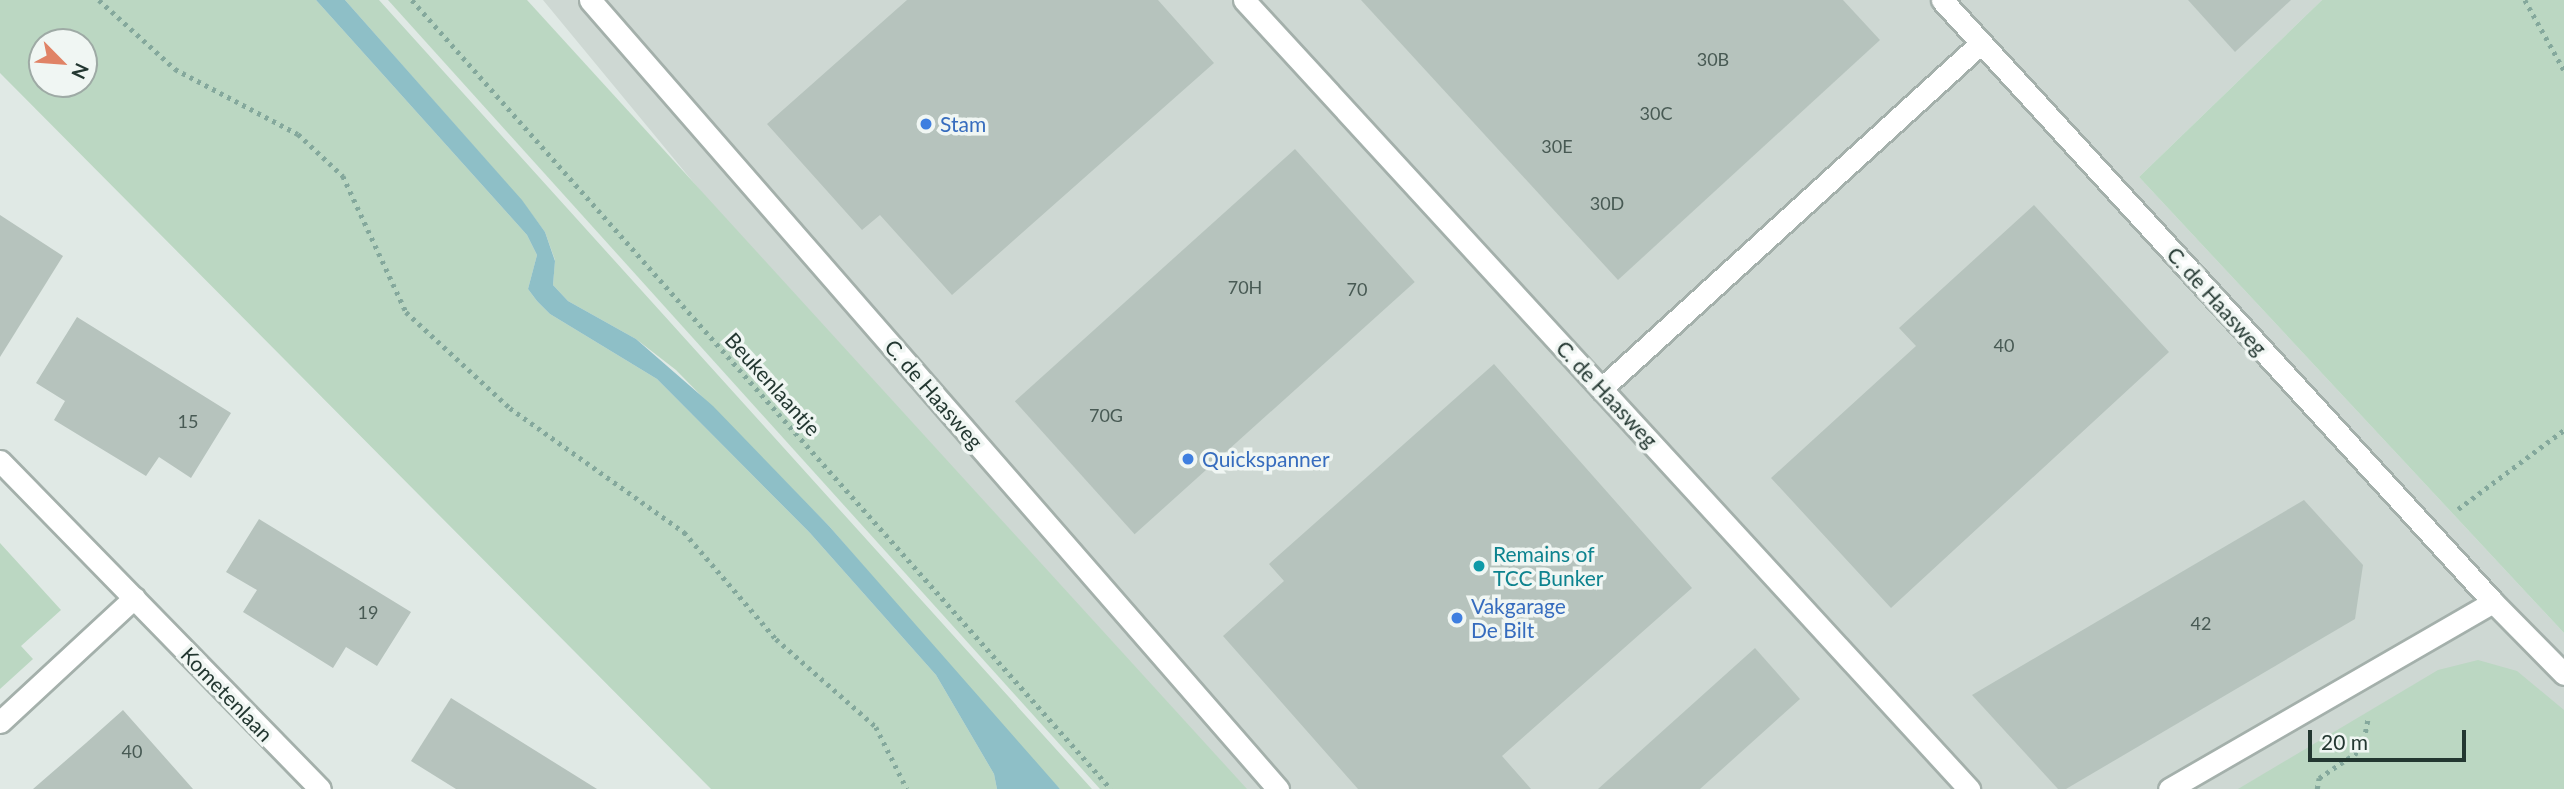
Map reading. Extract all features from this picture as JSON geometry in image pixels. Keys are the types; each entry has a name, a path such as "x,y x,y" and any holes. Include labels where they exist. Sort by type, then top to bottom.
{"street":[{"name":"C. de Haasweg","path":"590,0 1279,789"},
{"name":"C. de Haasweg","path":"1244,0 1969,789"},
{"name":"C. de Haasweg","path":"1942,0 2428,533 2564,674"},
{"path":"1601,388 1981,43"},
{"name":"Kometenlaan","path":"0,461 320,789"},
{"path":"0,722 134,598"},
{"path":"2169,789 2493,602"}],"path":[{"path":"99,0 174,69 298,134 343,176 406,312 510,408 684,532 776,639 876,727 906,789"},
{"name":"Beukenlaantje","path":"412,0 1111,789"},
{"path":"2525,0 2564,70"},
{"path":"2428,533 2564,430"},
{"path":"2317,789 2319,778 2362,749 2372,671"}],"shaded area":[{"path":"543,0 2322,0 2139,177 2564,633 2564,789 1194,789"}],"green space":[{"path":"0,0 316,0 527,235 537,255 528,289 537,301 550,314 657,379 810,533 936,675 994,774 997,789 711,789 0,73"},
{"path":"345,0 379,0 1092,789 1060,789 1029,758 829,526 676,370 636,339 568,301 553,285 555,260 545,232 522,201"},
{"path":"388,0 527,0 1247,789 1100,789"},
{"path":"2322,0 2564,0 2564,633 2139,177"},
{"path":"0,543 61,610 21,646 33,659 0,689"},
{"path":"2478,660 2517,671 2564,710 2564,789 2238,789 2438,670"}],"water":[{"path":"316,0 345,0 522,200 545,232 555,261 553,285 568,301 636,339 713,406 829,526 1060,789 997,789 994,774 936,675 810,533 657,379 550,314 537,301 528,289 537,255 527,235"}],"building":[{"path":"907,0 1158,0 1214,63 952,295 880,215 862,230 767,124"},
{"path":"1361,0 1843,0 1880,40 1618,280"},
{"path":"2188,0 2291,0 2235,52"},
{"path":"1295,149 1415,282 1135,534 1015,401"},
{"path":"2034,205 2169,352 1891,608 1771,478 1916,346 1899,328"},
{"path":"0,215 63,256 0,357"},
{"path":"77,317 231,413 191,478 159,457 146,476 54,420 65,401 36,383"},
{"path":"1494,364 1692,588 1502,756 1531,789 1358,789 1223,636 1284,581 1269,564"},
{"path":"2304,500 2363,565 2355,619 2066,789 2058,789 1972,695"},
{"path":"259,519 411,612 377,666 346,647 333,668 243,612 257,590 226,572"},
{"path":"1755,648 1800,699 1700,789 1598,789"},
{"path":"451,698 597,789 456,789 411,761"},
{"path":"123,710 193,789 33,789 86,743"}],"place":[{"name":"Stam","path":"926,124"},
{"name":"Quickspanner","path":"1188,459"},
{"name":"Remains of TCC Bunker","path":"1479,566"},
{"name":"Vakgarage De Bilt","path":"1457,618"}]}
